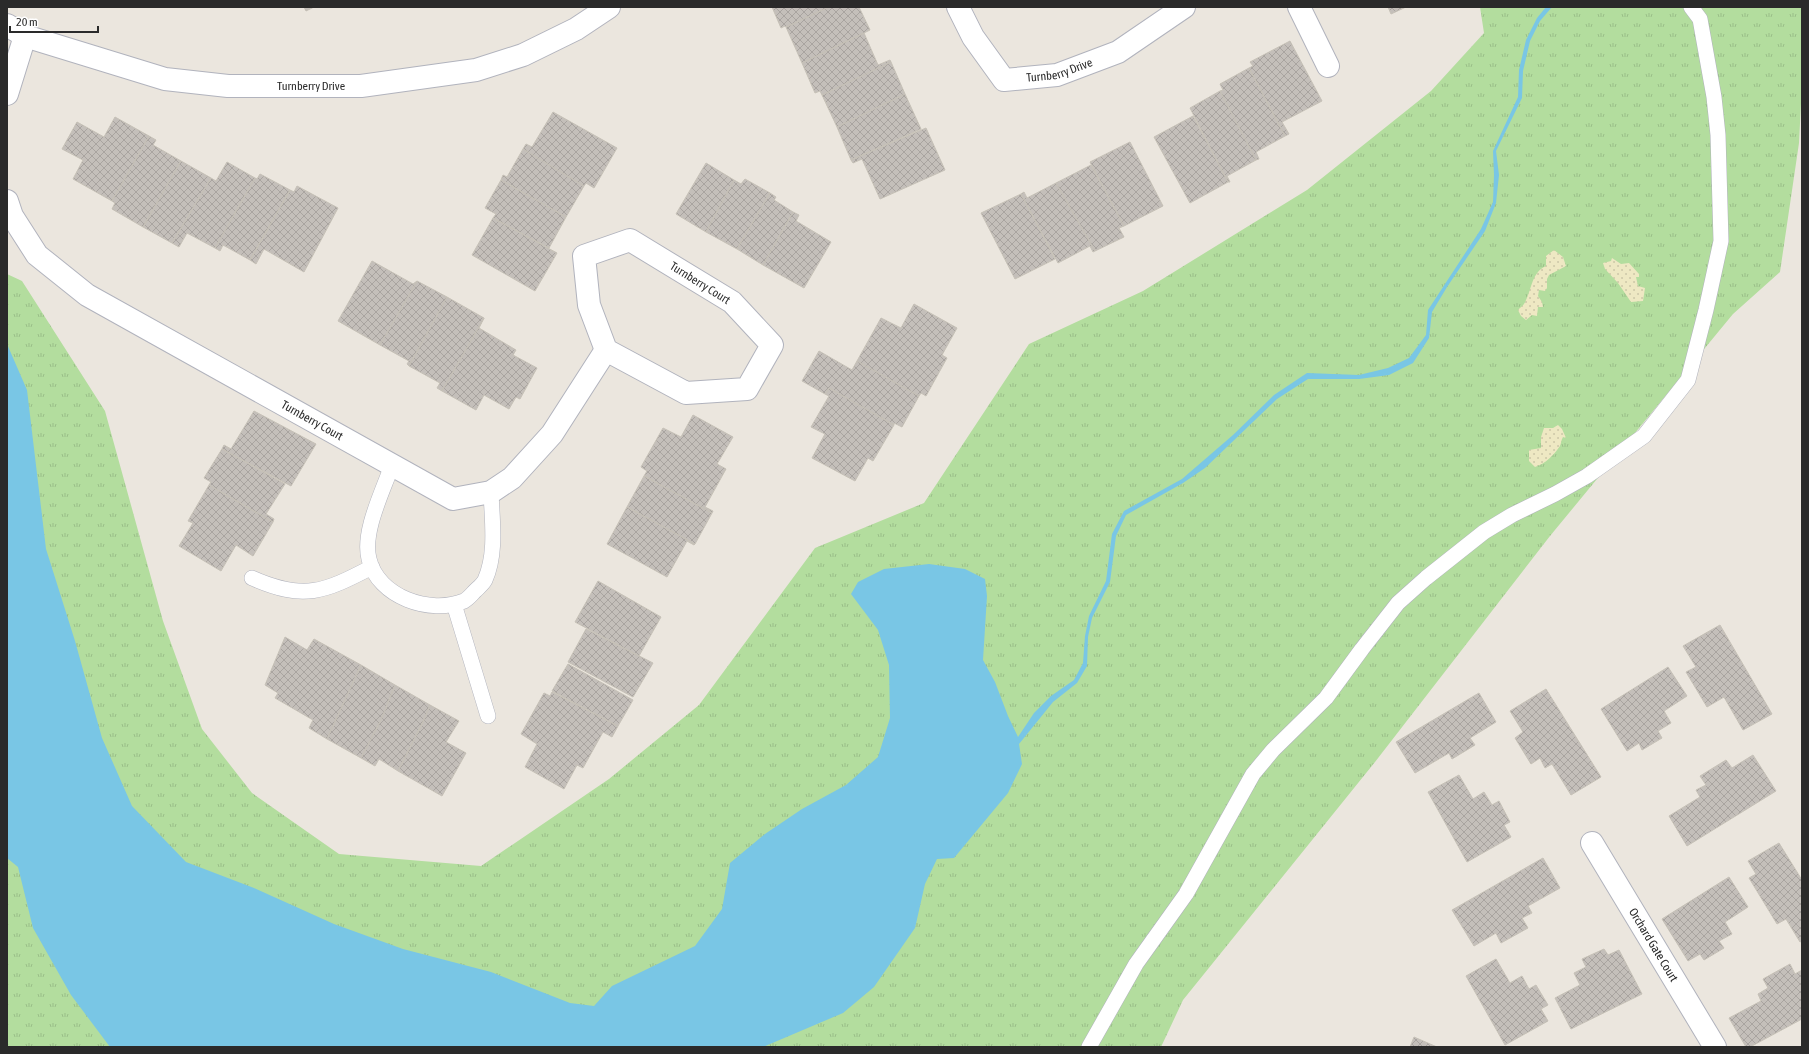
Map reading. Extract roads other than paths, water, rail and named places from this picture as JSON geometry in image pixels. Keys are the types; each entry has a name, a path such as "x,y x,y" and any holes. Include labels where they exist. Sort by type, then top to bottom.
{"street":[{"name":"Turnberry Drive","path":"16,30 165,79 228,86 361,86 476,70 523,55 576,28 609,7"},
{"name":"Turnberry Drive","path":"958,7 972,37 1004,80 1057,75 1118,52 1184,7"},
{"path":"1299,7 1328,66"},
{"path":"7,94 16,30"},
{"name":"Turnberry Court","path":"7,200 12,216 38,256 87,295 453,499 491,492 512,478 552,434 606,350"},
{"name":"Turnberry Court","path":"630,240 732,302 772,345 747,389 686,393 606,350 589,305 584,256 630,240"},
{"name":"Orchard Gate Court","path":"1592,843 1715,1047"}],"lane":[{"path":"1089,1047 1136,964 1186,894 1253,774 1273,750 1326,698 1398,603 1426,578 1484,532 1512,515 1555,494 1587,476 1644,436 1688,380 1721,241 1718,135 1714,97 1700,19 1691,7"},
{"path":"392,466 373,518 368,541 369,559 378,578 396,595 413,602 442,606 466,601 485,581 492,555 491,492"},
{"path":"252,578 271,586 303,592 324,590 372,567"},
{"path":"454,604 488,716"}],"water":[{"path":"1546,7 1552,7 1540,21 1530,41 1523,71 1522,98 1496,151 1499,175 1496,203 1485,231 1432,312 1429,338 1413,363 1389,375 1359,379 1308,379 1277,399 1205,468 1183,483 1126,515 1116,536 1110,582 1092,618 1088,637 1087,666 1077,683 1053,702 1019,744 1022,764 1008,793 954,858 937,859 925,884 915,928 874,987 843,1013 763,1047 110,1047 71,995 33,928 18,867 7,858 7,344 27,390 46,549 75,641 102,738 132,806 186,862 254,888 334,924 403,949 491,972 570,1003 594,1006 612,986 695,946 722,909 730,863 765,834 802,809 846,785 878,757 890,718 889,665 878,630 851,594 858,582 884,569 929,564 965,569 985,579 987,596 983,660 995,682 1018,737 1034,713 1051,696 1074,680 1083,663 1085,636 1089,616 1106,581 1112,534 1124,511 1182,479 1233,435 1274,395 1307,373 1359,375 1388,368 1409,358 1426,335 1428,310 1481,229 1493,202 1493,151 1518,97 1519,70 1526,40 1537,18"}]}
